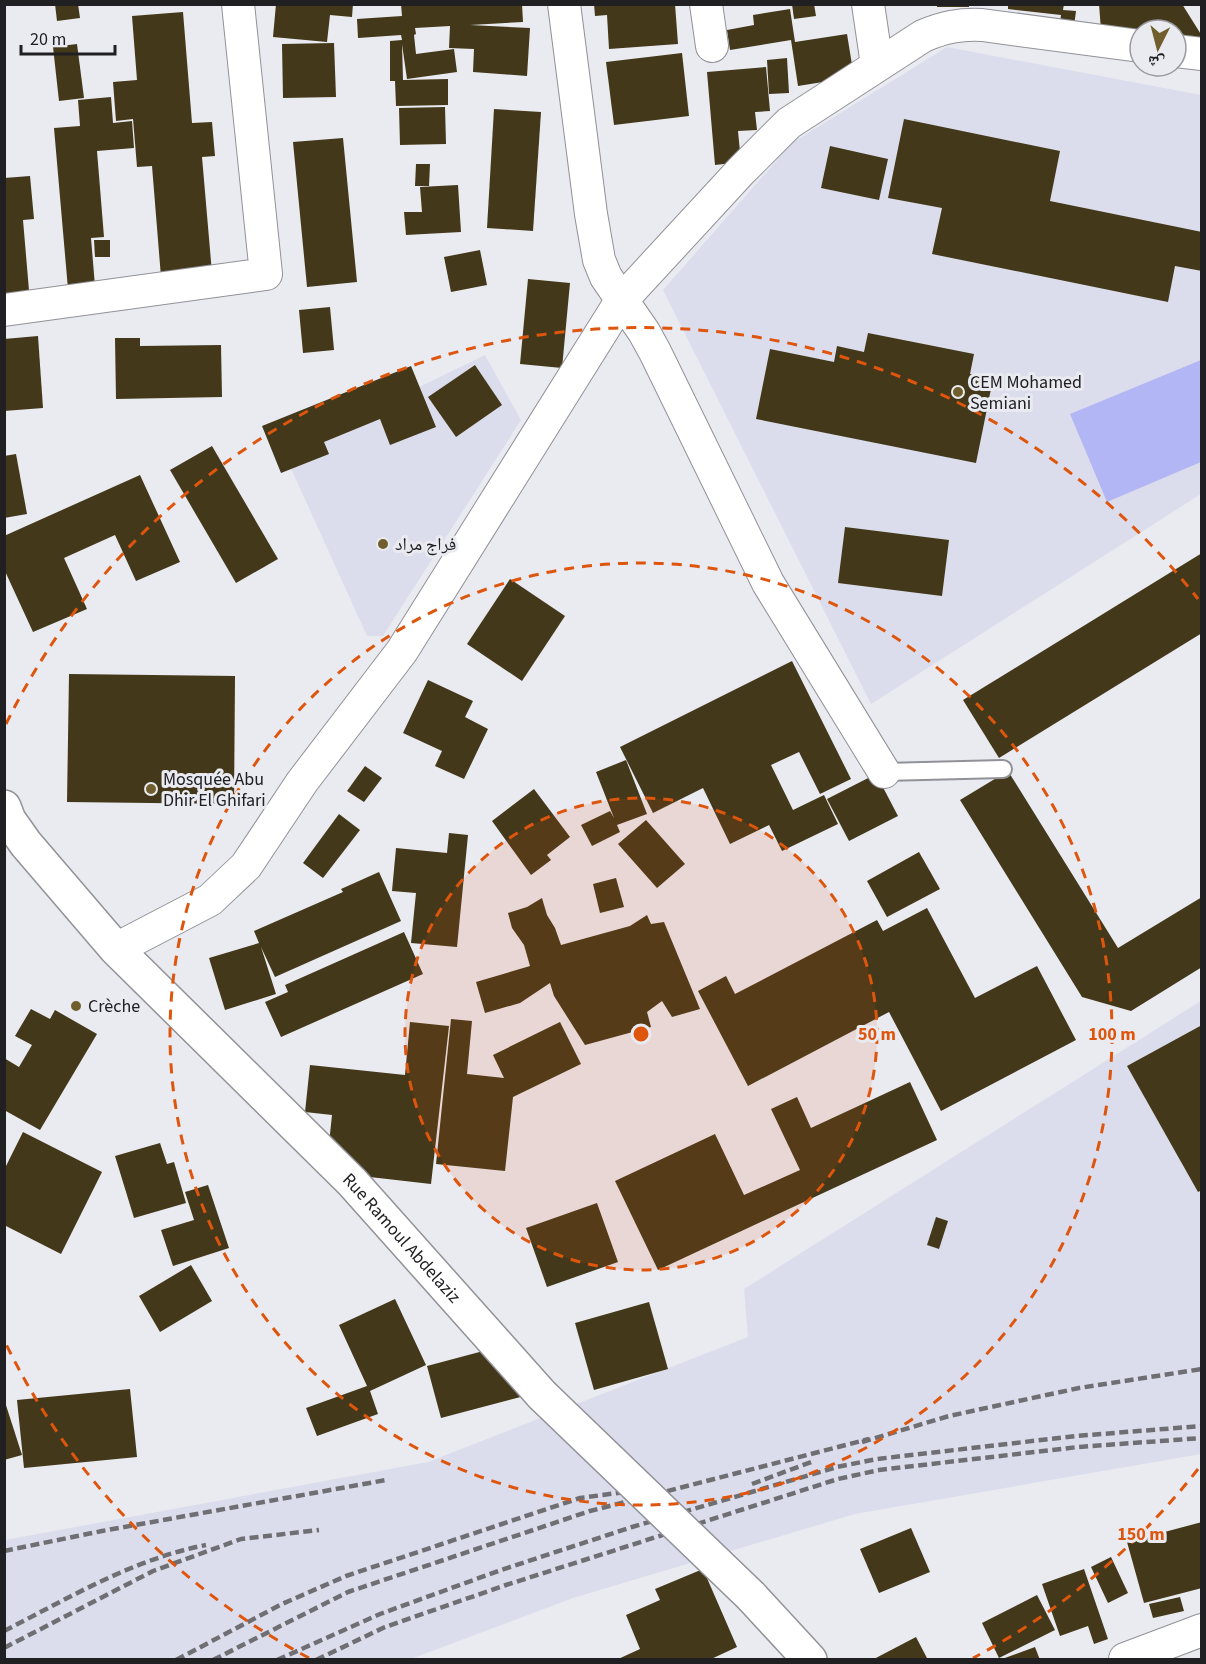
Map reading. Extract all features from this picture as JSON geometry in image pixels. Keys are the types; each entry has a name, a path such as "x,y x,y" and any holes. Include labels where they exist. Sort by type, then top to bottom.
{"street":[{"path":"4,310 266,274 238,4"},
{"path":"564,4 595,237 606,277 655,352 768,584 884,772"},
{"path":"706,4 712,46"},
{"path":"868,4 877,65"},
{"path":"116,949 210,900 246,866 302,782 402,651 621,301 740,171 789,123 923,36 942,28 960,24 982,25 1128,44"},
{"name":"Rue Ramoul Abdelaziz","path":"4,807 9,820 26,844 116,949 352,1182 542,1395 751,1596 810,1659"},
{"path":"1125,1659 1202,1630"}],"lane":[{"path":"884,772 1003,769"}],"shaded area":[{"name":"CEM Mohamed Semiani","path":"947,47 1201,95 1201,494 871,704 663,290 792,143"},
{"name":"فراج مراد","path":"485,355 521,420 383,636 367,636 284,453"},
{"path":"1201,360 1201,462 1107,502 1070,414"},
{"path":"1201,1001 1201,1454 855,1514 573,1598 411,1659 5,1660 5,1540 428,1462 748,1337 744,1289"}],"building":[{"path":"55,4 78,4 80,18 57,21"},
{"path":"276,4 353,4 352,17 330,15 327,42 273,37"},
{"path":"401,4 522,4 523,22 470,25 530,28 527,76 473,72 474,49 449,48 450,26 415,28 416,54 454,49 457,72 407,79 402,44 403,80 448,79 448,105 396,106 395,81 390,81 390,41 402,40 401,35 358,38 357,19 402,16"},
{"path":"594,4 675,4 678,44 609,49 607,15 595,16"},
{"path":"792,4 814,4 816,16 794,19"},
{"path":"937,4 969,4 969,7 937,7"},
{"path":"1008,4 1064,4 1063,10 1076,11 1073,34 1059,32 1061,15 1008,9"},
{"path":"1099,4 1182,4 1202,36 1202,45 1188,43 1188,18 1128,18 1128,34 1101,30"},
{"path":"790,9 795,42 847,34 854,77 798,86 791,40 730,50 727,30 754,25 753,15"},
{"path":"183,12 192,123 212,122 215,156 202,157 212,273 161,277 152,166 137,167 133,119 116,121 113,82 137,80 132,16"},
{"path":"334,43 336,97 283,98 282,44"},
{"path":"77,44 84,98 59,101 53,47"},
{"path":"682,53 689,116 614,125 606,62"},
{"path":"787,58 789,93 769,94 767,60"},
{"path":"766,67 770,111 755,112 757,130 738,131 741,162 715,165 707,72"},
{"path":"111,97 113,123 132,121 134,148 97,151 104,237 91,238 97,310 70,312 54,128 80,126 78,100"},
{"path":"445,107 446,144 400,145 399,108"},
{"path":"494,109 541,112 533,231 487,228"},
{"path":"904,119 1060,151 1050,201 1202,232 1202,271 1175,266 1168,302 932,254 942,208 888,198"},
{"path":"343,138 357,282 307,287 293,142"},
{"path":"830,146 888,159 879,200 821,188"},
{"path":"416,164 430,164 429,186 415,186"},
{"path":"30,176 34,219 23,220 31,314 4,316 4,178"},
{"path":"458,185 461,232 406,235 404,212 422,212 420,187"},
{"path":"94,240 110,240 110,257 95,257"},
{"path":"480,250 487,285 451,292 444,257"},
{"path":"528,279 570,283 562,368 520,364"},
{"path":"330,307 334,350 303,353 299,310"},
{"path":"868,333 974,354 970,374 993,379 976,463 756,419 770,349 834,362 837,346 864,352"},
{"path":"38,336 43,408 4,411 4,339"},
{"path":"115,338 140,338 140,346 221,345 222,397 116,399"},
{"path":"475,365 502,405 456,437 428,397"},
{"path":"411,366 436,427 390,445 380,419 324,442 329,454 281,473 262,426"},
{"path":"212,446 278,559 236,583 170,470"},
{"path":"16,454 27,514 4,518 4,456"},
{"path":"140,475 180,562 136,581 115,535 64,558 87,609 33,632 4,569 4,536"},
{"path":"845,527 949,540 942,596 838,583"},
{"path":"1202,553 1202,633 999,758 963,700"},
{"path":"510,579 565,616 522,681 467,644"},
{"path":"792,661 851,779 820,794 799,752 771,765 793,810 824,795 838,824 782,851 769,825 730,844 703,788 653,813 620,747"},
{"path":"69,674 235,676 234,804 67,802"},
{"path":"428,680 473,701 465,717 488,729 464,779 435,766 442,751 403,733"},
{"path":"626,760 647,814 617,825 620,832 592,846 581,825 610,811 614,818 596,772"},
{"path":"365,766 382,778 364,802 347,791"},
{"path":"1008,771 1118,948 1202,897 1202,967 1131,1011 1082,997 960,800"},
{"path":"876,774 898,816 849,841 827,799"},
{"path":"534,789 570,837 547,855 551,860 531,875 492,821"},
{"path":"339,814 360,830 323,878 303,863"},
{"path":"646,820 685,864 657,888 618,844"},
{"path":"449,833 468,835 457,947 411,943 416,893 392,891 396,848 447,853"},
{"path":"919,852 940,889 887,917 867,881"},
{"path":"379,872 401,921 275,977 261,947 276,994 225,1010 209,958 259,943 254,931 343,892 341,889"},
{"path":"616,878 624,907 600,913 593,884"},
{"path":"542,898 561,945 630,926 647,915 651,924 664,922 700,1009 672,1017 662,1001 647,1012 651,1027 585,1045 554,996 550,983 520,1003 485,1013 476,982 530,966 524,945 512,928 508,913 527,907"},
{"path":"927,908 975,998 1037,966 1076,1040 941,1111 889,1012 748,1086 698,991 726,976 735,994 877,920 883,931"},
{"path":"404,932 423,974 281,1037 265,1002 288,992 285,985"},
{"path":"31,1009 50,1019 55,1010 97,1034 40,1130 4,1110 4,1058 19,1067 32,1045 15,1036"},
{"path":"451,1019 472,1021 467,1074 504,1078 493,1055 560,1022 581,1064 513,1097 505,1171 436,1164"},
{"path":"410,1022 449,1026 431,1184 326,1172 332,1115 305,1112 310,1065 405,1075"},
{"path":"1202,1025 1202,1190 1198,1192 1127,1066"},
{"path":"910,1082 937,1140 658,1270 615,1181 715,1134 744,1195 800,1170 771,1109 797,1097 811,1128"},
{"path":"23,1132 102,1172 61,1254 4,1225 4,1170"},
{"path":"160,1143 167,1164 174,1162 186,1203 134,1218 115,1156"},
{"path":"208,1185 229,1248 173,1266 161,1230 194,1220 185,1192"},
{"path":"597,1203 618,1262 547,1287 526,1228"},
{"path":"936,1217 948,1221 939,1249 927,1245"},
{"path":"191,1265 212,1301 160,1332 139,1296"},
{"path":"395,1299 426,1365 370,1391 378,1414 317,1436 306,1408 367,1386 339,1325"},
{"path":"649,1302 668,1369 594,1390 575,1323"},
{"path":"487,1350 491,1363 521,1356 532,1394 441,1418 427,1366"},
{"path":"130,1389 137,1457 24,1468 17,1400"},
{"path":"4,1399 22,1455 4,1460"},
{"path":"1202,1522 1202,1588 1144,1603 1127,1542"},
{"path":"911,1528 930,1572 879,1593 860,1549"},
{"path":"1111,1557 1128,1593 1108,1603 1091,1567"},
{"path":"703,1569 737,1647 709,1660 616,1660 640,1649 626,1615 660,1600 655,1589"},
{"path":"1084,1569 1108,1639 1094,1644 1088,1626 1060,1636 1042,1584"},
{"path":"1037,1595 1055,1630 999,1658 982,1623"},
{"path":"1180,1597 1184,1611 1153,1618 1149,1604"},
{"path":"916,1637 928,1660 872,1660"},
{"path":"1035,1647 1040,1660 1002,1660 1002,1659"}],"railway":[{"path":"862,1442 949,1416 1079,1388 1202,1369"},
{"path":"277,1660 380,1614 501,1570 632,1527 837,1467 877,1459 1076,1436 1202,1426"},
{"path":"316,1660 385,1627 506,1585 838,1479 879,1470 1078,1447 1202,1438"},
{"path":"213,1660 348,1592 590,1511 869,1439"},
{"path":"752,1484 814,1461"},
{"path":"4,1551 386,1480"},
{"path":"176,1660 282,1604 346,1576 580,1498 648,1489"},
{"path":"4,1648 153,1571 241,1539 319,1530"},
{"path":"4,1631 127,1570 179,1551 206,1545"}],"place":[{"name":"CEM Mohamed Semiani","path":"958,392"},
{"name":"فراج مراد","path":"383,544"},
{"name":"Mosquée Abu Dhir El Ghifari","path":"151,789"},
{"name":"Crèche","path":"76,1006"}]}
